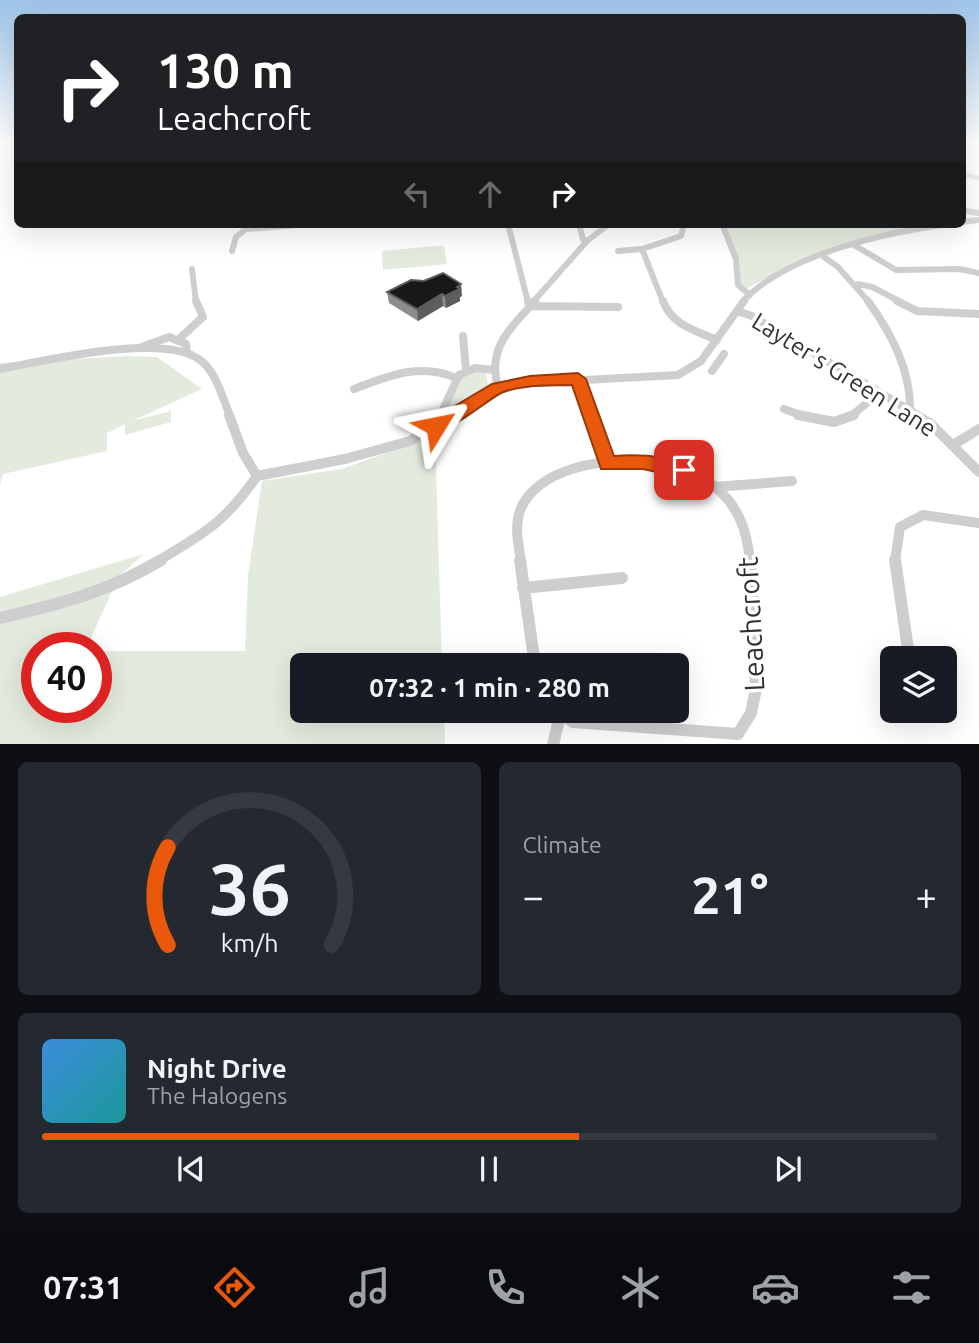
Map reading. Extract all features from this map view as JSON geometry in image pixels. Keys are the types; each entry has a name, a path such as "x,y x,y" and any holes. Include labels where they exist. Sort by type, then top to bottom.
{"street":[{"path":"232,251 242,228"},
{"path":"509,228 529,306"},
{"path":"580,228 583,239 587,241"},
{"path":"498,388 493,370 501,339 587,241 604,228"},
{"path":"618,251 642,249 681,236 683,228"},
{"path":"724,228 736,259 738,285 750,295"},
{"path":"0,618 70,602 124,582 216,526 234,509 257,476 345,459 410,441 498,388 530,381 678,375 692,370 707,356 750,295 792,269 879,235 924,228"},
{"path":"854,245 885,266 898,271 965,269 979,273"},
{"path":"642,249 668,314 681,324 717,340"},
{"path":"824,257 858,284 903,366 910,411"},
{"path":"180,338 203,317 195,305 192,269"},
{"path":"858,284 873,287 907,306 925,312 979,314"},
{"path":"529,306 618,307"},
{"name":"Layter's Green Lane","path":"737,311 752,316 910,411 953,445 979,472"},
{"path":"139,348 167,336 180,338 186,344 187,354"},
{"path":"463,336 466,370"},
{"path":"0,369 139,348 165,348 187,354 201,360 214,380 245,460 257,476"},
{"path":"707,356 722,357 712,371"},
{"path":"354,389 408,370 422,370 456,378"},
{"path":"436,426 456,378 466,370 493,370"},
{"path":"578,379 607,464"},
{"path":"784,409 828,425 855,413 878,394"},
{"path":"953,445 979,429"},
{"name":"Leachcroft","path":"533,653 516,529 523,499 556,475 587,466 643,461 669,466 696,474 715,487 740,518 747,545 756,704 741,739 583,723"},
{"path":"715,487 792,481"},
{"path":"908,646 894,555 900,527 923,515 979,523"},
{"path":"523,588 622,578"},
{"path":"553,744 556,723"}],"shaded area":[{"path":"725,228 916,228 871,236 790,267 747,288 741,285"},
{"path":"444,246 447,264 383,270 382,251"},
{"path":"157,357 202,389 132,421 171,411 171,422 125,435 125,424 107,433 107,451 3,474 0,485 0,363"},
{"path":"476,371 486,374 488,385 445,413 462,375"},
{"path":"435,436 442,653 290,653 290,723 444,723 445,744 0,744 0,597 144,554 119,576 94,632 21,632 21,723 112,723 112,651 245,651 248,576 262,481 341,469 429,438 430,448 432,437"}],"building":[{"path":"443,273 461,284 457,287 460,289 445,296 442,294 417,309 387,292 411,280 424,281"}],"route":[{"path":"436,426 463,406 498,388 530,381 578,379 607,464 643,461 684,470"}]}
